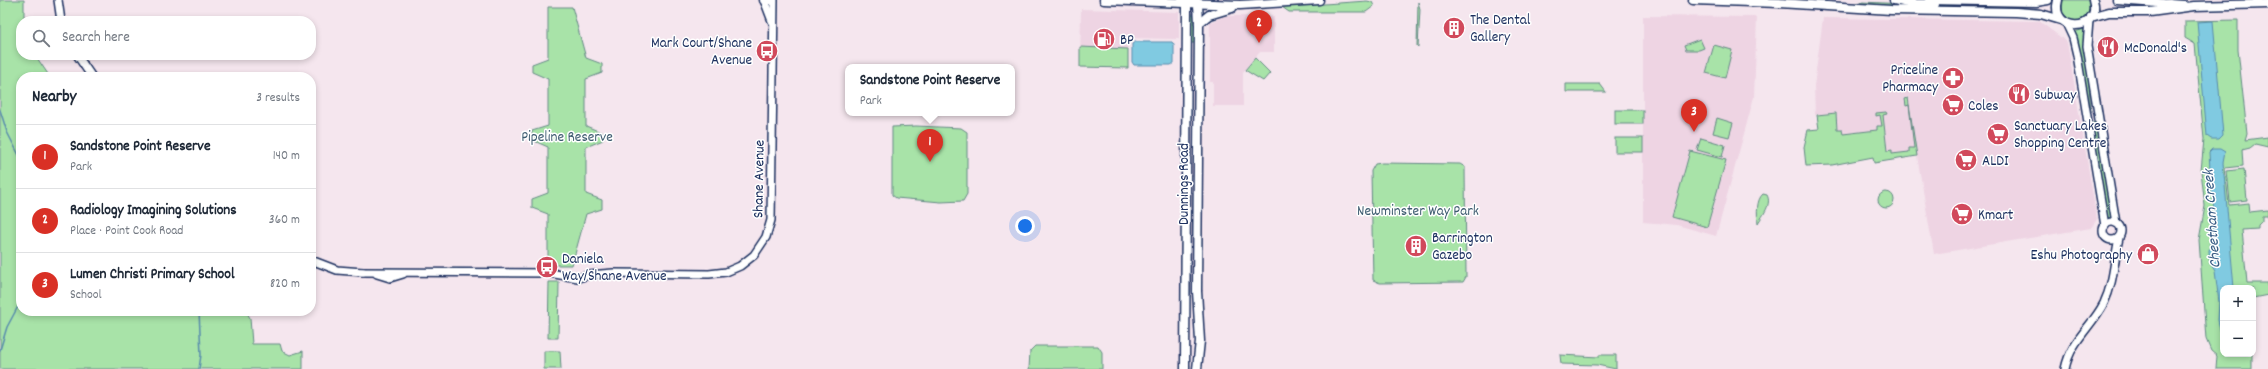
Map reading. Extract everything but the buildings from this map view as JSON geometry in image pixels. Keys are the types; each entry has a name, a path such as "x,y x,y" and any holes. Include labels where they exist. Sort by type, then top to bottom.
{"main road":[{"path":"764,0 770,0"},
{"path":"1104,0 1197,2 1240,5 1319,0"},
{"path":"1693,0 1847,4 2030,13 2078,26 2090,19 2109,12 2150,12 2194,6"},
{"path":"1894,0 1913,4 1960,5 1966,11"},
{"path":"1929,0 2036,2 2048,0"},
{"path":"2058,0 2057,11 2064,21"},
{"path":"2090,19 2095,7 2093,0"},
{"path":"2117,0 2194,6 2268,4"},
{"name":"Dunnings Road","path":"1185,369 1188,2"},
{"name":"Dunnings Road","path":"1197,2 1199,23 1197,291 1200,341 1197,369"},
{"path":"1199,23 1209,15 1240,5"}],"street":[{"path":"58,0 61,16"},
{"path":"61,10 64,0"},
{"name":"Shane Avenue","path":"764,0 773,25"},
{"name":"Shane Avenue","path":"316,262 337,270 360,272 377,270 415,272 549,273 568,271 578,274 588,272 719,273 745,262 763,244 769,228 771,214 774,0"},
{"path":"2065,369 2074,344 2106,298 2112,280 2121,230 2116,223 2087,46 2090,19"},
{"path":"2064,21 2074,42 2105,226 2104,235 2110,240 2115,257"},
{"path":"80,60 89,72"},
{"path":"2088,118 2098,115"},
{"path":"2105,226 2110,222 2116,223"},
{"path":"2110,240 2119,238"}],"shaded area":[{"name":"BP","path":"1081,9 1179,12 1179,39 1128,38 1128,68 1080,67"},
{"path":"1225,16 1274,16 1274,52 1260,52 1243,72 1243,106 1213,106 1213,82 1210,82 1210,22"},
{"path":"1643,16 1757,17 1754,97 1716,236 1677,225 1643,222"},
{"name":"Sanctuary Lakes Shopping Centre","path":"1823,18 2039,21 2067,42 2097,219 2091,228 1934,254 1917,156 1888,161 1838,136 1836,113 1815,115 1814,86"}],"green space":[{"path":"0,0 24,0 24,16 16,16 16,60 38,60 47,72 16,72 16,316 249,316 252,344 280,344 282,351 290,355 303,351 303,369 0,369"},
{"path":"2063,0 2088,0 2089,12 2080,21 2071,21 2062,12"},
{"path":"1367,1 1372,2 1374,6 1366,12 1289,12 1282,7"},
{"path":"1418,2 1420,9 1418,47 1417,46"},
{"path":"1861,2 1955,6 1962,8 1909,8 1854,4"},
{"name":"Pipeline Reserve","path":"548,7 572,7 586,58 602,64 602,73 586,79 586,126 603,133 603,140 586,147 586,194 602,200 602,209 586,214 572,265 548,265 548,214 532,208 532,199 548,193 548,147 532,140 532,131 548,126 548,79 532,72 532,64 548,58"},
{"path":"1191,14 1196,14 1196,43 1190,43"},
{"path":"2238,20 2238,50 2247,133 2245,140 2268,137 2268,147 2255,144 2250,148 2242,150 2243,166 2225,168 2229,205 2249,203 2250,212 2268,210 2268,216 2262,216 2262,221 2258,225 2258,229 2242,230 2247,283 2268,283 2268,295 2256,297 2256,285 2220,285 2220,357 2252,357 2252,369 2216,369 2217,356 2211,351 2206,339 2199,240 2205,206 2201,171 2204,139 2195,44 2185,38 2185,21"},
{"path":"2085,29 2091,112 2074,32"},
{"path":"1700,39 1704,48 1699,50 1686,50 1684,45"},
{"path":"1714,45 1732,50 1725,78 1706,73"},
{"path":"1080,47 1128,49 1128,68 1080,67"},
{"path":"1255,58 1270,73 1263,81 1245,70"},
{"path":"1566,84 1600,84 1606,92 1566,92"},
{"path":"1908,98 1917,156 1874,163 1873,157 1832,165 1806,166 1804,147 1808,130 1819,129 1817,115 1836,113 1837,130 1842,130 1843,134 1877,130 1877,126 1882,126 1880,115 1876,116 1876,113 1886,112 1887,114 1883,115 1887,151 1892,150 1892,154 1909,152 1909,148 1914,148 1909,105 1906,106 1905,99"},
{"path":"1615,110 1643,110 1643,124 1615,124"},
{"path":"1717,118 1733,123 1729,137 1713,133"},
{"path":"2094,122 2096,125 2112,219 2107,219 2092,124"},
{"path":"916,126 961,128 967,132 967,194 963,201 941,202 896,198 892,195 892,127"},
{"path":"1615,138 1643,138 1643,152 1615,152"},
{"path":"1701,138 1725,145 1722,157 1697,150"},
{"path":"1690,151 1726,160 1707,227 1672,217"},
{"name":"Newminster Way Park","path":"1375,164 1460,164 1465,167 1466,277 1463,282 1380,283 1373,280 1371,171"},
{"path":"2244,169 2247,200 2230,202 2227,171"},
{"path":"1883,192 1889,192 1894,197 1892,206 1889,208 1883,208 1878,203 1878,197"},
{"path":"1763,194 1767,195 1768,206 1758,223 1758,203"},
{"path":"549,282 559,282 558,338 548,338"},
{"path":"1035,346 1098,346 1102,352 1102,369 1029,369 1030,351"},
{"path":"544,351 560,351 561,369 544,369"},
{"path":"1560,355 1599,357 1599,355 1616,355 1616,369 1597,365 1561,364"}],"water":[{"path":"2213,21 2223,135 2219,139 2211,139 2207,136 2197,22"},
{"path":"1135,42 1172,42 1174,45 1174,63 1171,65 1134,65 1132,62 1132,44"},
{"path":"2212,149 2220,149 2225,152 2223,163 2234,285 2220,285 2220,329 2218,320 2219,302 2215,271 2210,263 2209,251 2214,213 2213,196 2207,176 2210,170 2209,152"}],"waterway":[{"path":"0,110 7,132 16,149"},
{"path":"0,350 7,327 16,310"},
{"path":"199,316 201,355 199,369"}],"place":[{"name":"The Dental Gallery","path":"1454,28"},
{"name":"BP","path":"1104,39"},
{"name":"Radiology Imagining Solutions","path":"1259,43"},
{"name":"McDonald's","path":"2108,47"},
{"name":"Mark Court/Shane Avenue","path":"767,51"},
{"name":"Priceline Pharmacy","path":"1953,78"},
{"name":"Subway","path":"2019,94"},
{"name":"Coles","path":"1953,105"},
{"name":"Lumen Christi Primary School","path":"1694,132"},
{"name":"Sanctuary Lakes Shopping Centre","path":"1998,134"},
{"name":"ALDI","path":"1966,160"},
{"name":"Sandstone Point Reserve","path":"930,162"},
{"name":"Kmart","path":"1962,214"},
{"name":"Barrington Gazebo","path":"1416,246"},
{"name":"Eshu Photography","path":"2148,254"},
{"name":"Daniela Way/Shane Avenue","path":"547,267"}],"water label":[{"name":"Cheetham Creek","path":"2210,219"}]}
